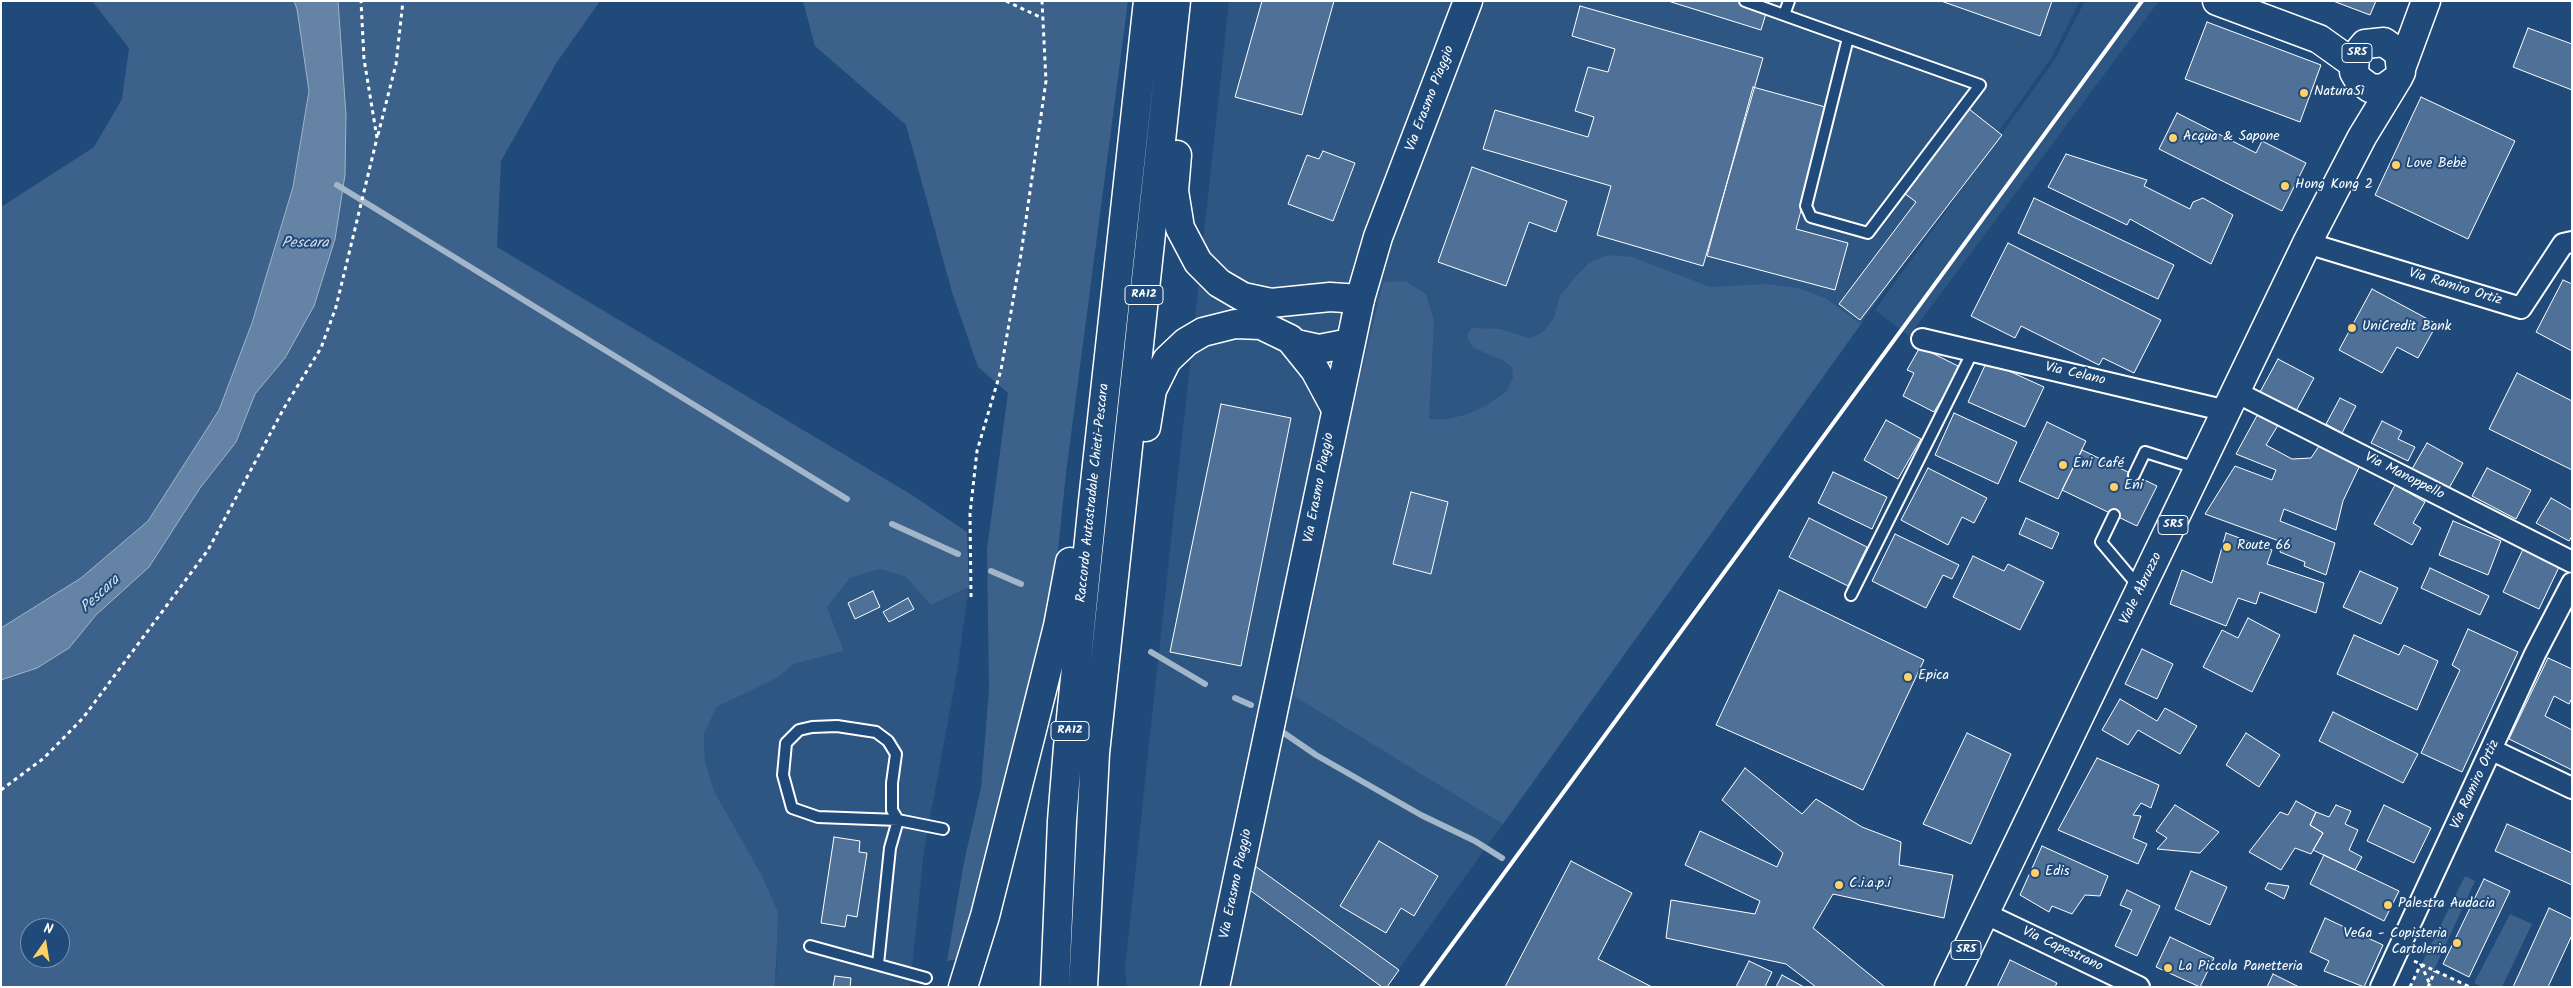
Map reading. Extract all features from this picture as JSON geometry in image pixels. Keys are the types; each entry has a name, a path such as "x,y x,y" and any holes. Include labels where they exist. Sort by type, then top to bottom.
{"main road":[{"name":"Raccordo Autostradale Chieti-Pescara","path":"1055,987 1062,821 1096,476 1148,1"},
{"name":"Raccordo Autostradale Chieti-Pescara","path":"1083,987 1095,753 1176,1"},
{"name":"Via Erasmo Piaggio","path":"1215,987 1360,299 1378,237 1468,1"},
{"path":"2217,1 2367,59 2383,89 2400,72"},
{"name":"Viale Abruzzo","path":"2362,137 2367,59 2423,7"},
{"name":"Viale Abruzzo","path":"1949,987 2307,243 2362,137 2400,72 2423,7"},
{"path":"1170,53 1186,78 1175,174 1175,207 1185,240 1198,262 1208,274 1231,291 1258,302 1285,303 1330,297 1360,299"},
{"name":"SR5","path":"2367,59 2399,53 2400,72"},
{"path":"1118,536 1137,508 1148,410 1160,372 1175,351 1203,332 1234,324 1261,326 1277,332 1296,344 1319,349 1350,343"},
{"path":"1296,344 1321,379 1336,409"},
{"path":"963,987 987,906 1058,626 1068,579 1078,503 1096,476"}],"street":[{"name":"Via Ramiro Ortiz","path":"2307,243 2521,308 2562,244 2572,242"},
{"name":"Via Celano","path":"1922,339 1973,351 2232,401"},
{"name":"Via Manoppello","path":"2232,401 2572,562"},
{"name":"Via Ramiro Ortiz","path":"2381,987 2536,654 2572,583"},
{"path":"2492,750 2572,788"},
{"name":"Via Capestrano","path":"1984,913 2139,987"}],"lane":[{"path":"1745,1 1848,38 1980,86 1868,233 1811,217 1806,206 1848,38"},
{"path":"1784,15 1789,1"},
{"path":"1851,595 1973,351"},
{"path":"2134,475 2145,452 2199,469"},
{"path":"2114,515 2101,542 2141,590"},
{"path":"878,964 890,848 898,820 892,810 892,783 896,754 888,741 876,732 837,726 812,727 798,730 786,743 783,774 792,808 818,817 898,820 943,829"},
{"path":"810,946 926,978"}],"path":[{"path":"361,1 364,59 377,138"},
{"path":"1,790 44,758 83,718 208,550 284,408 321,348 336,307 396,64 403,1"},
{"path":"1006,1 1042,18"},
{"path":"971,597 970,514 977,451 1001,370 1021,254 1046,81 1042,1"},
{"path":"2397,954 2470,987"},
{"path":"2421,964 2430,986"},
{"path":"2410,987 2421,964"},
{"path":"2430,986 2435,971"}],"shaded area":[{"path":"92,1 294,1 297,9 309,91 293,187 252,323 219,410 148,521 81,578 1,628 1,207 94,147 122,99 129,48"},
{"path":"338,1 600,1 557,62 501,161 497,247 912,495 967,532 969,587 931,605 906,577 880,569 850,578 827,607 844,651 794,664 777,678 717,707 704,734 705,761 714,791 762,876 778,912 775,987 1,987 1,680 37,668 69,648 96,615 149,567 200,488 236,442 255,394 285,358 345,175 346,115"},
{"path":"803,1 1128,1 1066,473 1053,599 963,958 947,961 964,862 981,788 989,690 987,549 1008,393 978,367 952,292 906,125 815,46"},
{"path":"1229,1 2080,1 2052,57 1386,987 1127,987 1125,968"},
{"path":"2085,1 2159,1 1909,336 1875,310 2054,61"},
{"path":"1607,255 1632,257 1710,287 1767,284 1798,288 1825,298 1861,324 1503,824 1294,696 1347,433 1383,282 1405,281 1426,294 1434,321 1429,419 1448,419 1468,414 1487,405 1506,392 1513,378 1512,367 1502,360 1474,348 1468,340 1468,333 1472,328 1500,329 1529,338 1542,333 1554,318 1560,296 1589,263","holes":["1410,493 1448,502 1430,574 1393,564"]},
{"path":"880,569 907,577 931,605 969,587 957,672 924,851 910,987 775,987 777,963 736,831 714,791 705,761 704,734 717,707 777,678 794,664 844,651 827,607 850,578"},
{"path":"2465,876 2475,881 2434,970 2470,987 2410,987"},
{"path":"2510,914 2532,924 2502,987 2482,987 2474,983"}],"water":[{"name":"Pescara","path":"294,1 338,1 346,115 345,175 335,239 314,306 285,358 255,394 236,442 200,488 149,567 96,615 69,648 37,668 1,680 1,628 81,578 148,521 219,410 252,323 293,187 309,91 297,9"}],"building":[{"path":"1262,1 1334,1 1302,115 1235,97"},
{"path":"1668,1 1740,1 1767,10 1761,30"},
{"path":"1941,1 2052,1 2040,36"},
{"path":"2333,1 2376,1 2370,15"},
{"path":"1580,6 1763,58 1703,266 1597,235 1611,186 1483,149 1495,110 1588,137 1594,117 1575,111 1588,67 1608,72 1615,49 1572,36"},
{"path":"2207,22 2321,65 2300,122 2185,79"},
{"path":"2528,28 2572,44 2572,90 2513,67"},
{"path":"1753,87 1829,108 1796,229 1848,243 1835,290 1707,256"},
{"path":"2421,97 2515,141 2468,239 2375,195"},
{"path":"1969,109 2002,135 1860,320 1839,304 1916,202 1904,193"},
{"path":"2177,113 2256,153 2262,141 2306,163 2282,211 2159,149"},
{"path":"1323,151 1355,163 1333,221 1288,204 1307,155 1319,159"},
{"path":"2066,154 2147,180 2144,186 2190,209 2193,202 2203,198 2233,215 2211,264 2130,219 2127,225 2048,187"},
{"path":"1472,167 1567,201 1556,232 1529,222 1506,286 1438,262"},
{"path":"2034,198 2174,265 2158,299 2018,233"},
{"path":"2008,243 2161,320 2134,373 2103,358 2099,365 2021,326 2015,338 1971,316"},
{"path":"2563,280 2572,284 2572,351 2536,332"},
{"path":"2372,289 2437,324 2418,358 2397,347 2382,373 2339,350"},
{"path":"1920,347 1958,366 1956,371 1958,372 1934,412 1903,396 1914,373 1907,370"},
{"path":"2278,359 2314,378 2296,411 2260,392"},
{"path":"1987,361 2044,387 2025,427 1968,402"},
{"path":"2517,373 2572,401 2572,470 2489,429"},
{"path":"2340,398 2356,406 2342,433 2326,424"},
{"path":"1221,404 1291,418 1241,666 1170,652"},
{"path":"2260,410 2280,422 2266,445 2292,459 2311,458 2323,440 2362,461 2343,501 2336,530 2284,509 2280,521 2335,543 2326,575 2304,566 2305,562 2280,552 2282,542 2205,514 2235,466 2272,480 2276,470 2236,454"},
{"path":"1954,413 2017,442 1998,484 1935,455"},
{"path":"1886,420 1921,439 1898,479 1864,460"},
{"path":"2382,421 2402,431 2398,439 2415,447 2408,461 2371,443"},
{"path":"2047,422 2086,441 2058,499 2019,481"},
{"path":"2427,443 2463,463 2448,490 2412,469"},
{"path":"2082,450 2157,486 2137,526 2062,490"},
{"path":"1928,468 1987,498 1974,523 1962,517 1948,545 1901,520"},
{"path":"2487,468 2531,490 2516,519 2472,496"},
{"path":"1833,472 1887,497 1872,529 1818,503"},
{"path":"2395,485 2425,502 2413,523 2421,528 2412,545 2374,524"},
{"path":"1411,492 1448,502 1431,574 1393,564"},
{"path":"2551,498 2572,510 2572,536 2569,541 2536,523"},
{"path":"1809,518 1867,547 1848,586 1789,557"},
{"path":"2026,518 2059,533 2052,549 2019,534"},
{"path":"2453,521 2501,541 2488,575 2439,555"},
{"path":"2226,533 2272,550 2267,564 2324,583 2316,613 2260,592 2256,604 2238,598 2226,626 2170,604 2182,570 2212,583"},
{"path":"1895,534 1959,565 1952,579 1943,575 1926,608 1872,581"},
{"path":"2524,547 2560,565 2539,609 2503,592"},
{"path":"1973,556 2004,571 2008,564 2044,582 2020,630 1953,597"},
{"path":"2430,568 2489,596 2480,615 2421,588"},
{"path":"2360,571 2398,588 2381,624 2343,607"},
{"path":"1779,590 1924,660 1863,790 1716,725"},
{"path":"873,591 880,607 855,619 848,603"},
{"path":"908,598 914,609 889,622 883,612"},
{"path":"2248,618 2280,635 2252,692 2203,667 2222,630 2238,638"},
{"path":"2468,629 2518,652 2462,772 2421,753 2460,670 2452,665"},
{"path":"2354,635 2399,655 2404,645 2438,661 2417,710 2337,674"},
{"path":"2142,649 2173,664 2157,699 2125,684"},
{"path":"2548,658 2572,669 2572,698 2569,704 2554,696 2545,716 2572,730 2572,770 2509,739"},
{"path":"2120,699 2157,721 2165,708 2197,726 2180,754 2138,730 2128,745 2102,730"},
{"path":"2333,712 2418,754 2403,783 2319,741"},
{"path":"1967,733 2011,754 1971,844 1923,824"},
{"path":"2246,733 2280,755 2259,787 2226,765"},
{"path":"2097,758 2159,785 2151,808 2141,803 2133,815 2141,816 2133,838 2147,844 2138,864 2058,830"},
{"name":"C.i.a.p.i","path":"1745,768 1802,814 1816,799 1862,827 1901,842 1899,865 1953,875 1944,918 1833,894 1813,928 1885,987 1816,987 1786,964 1666,938 1671,900 1755,914 1760,901 1685,865 1700,831 1777,867 1783,853 1722,800"},
{"path":"2296,801 2316,812 2310,825 2323,833 2311,854 2295,848 2281,870 2249,852 2280,812 2288,815"},
{"path":"2175,805 2219,832 2200,853 2157,849 2167,838 2156,831"},
{"path":"2336,805 2351,811 2345,824 2358,830 2349,850 2362,857 2355,870 2313,850 2323,833 2310,825 2316,812 2329,817"},
{"path":"2384,805 2431,828 2414,863 2367,841"},
{"path":"2507,824 2572,853 2572,885 2495,851"},
{"path":"834,837 860,841 859,852 867,853 857,917 847,915 845,927 821,923"},
{"path":"1379,841 1438,876 1414,916 1401,908 1386,933 1340,906"},
{"path":"2042,846 2108,876 2100,896 2085,895 2072,914 2052,906 2049,912 2020,895"},
{"path":"2324,855 2399,891 2384,921 2310,884"},
{"path":"1571,861 1632,893 1598,959 1652,987 1505,987"},
{"path":"1255,866 1399,970 1387,987 1382,987 1247,888"},
{"path":"2191,871 2227,887 2210,925 2175,909"},
{"path":"2484,879 2510,891 2469,977 2443,964"},
{"path":"2268,883 2289,886 2284,899 2265,889"},
{"path":"2127,890 2160,906 2137,956 2115,946 2132,910 2120,905"},
{"path":"2549,908 2572,919 2572,935 2548,987 2513,987"},
{"path":"2325,918 2383,945 2364,987 2324,971 2329,961 2310,952"},
{"path":"2170,937 2214,958 2200,987 2156,967"},
{"path":"2010,960 2057,983 2055,987 1997,987"},
{"path":"1749,961 1772,972 1765,987 1736,987"},
{"path":"2273,974 2299,987 2267,987"},
{"path":"1782,975 1804,987 1776,987"},
{"path":"835,976 851,978 850,987 833,987"}],"waterway":[{"path":"337,185 847,499"},
{"path":"892,524 958,554"},
{"path":"991,571 1021,584"},
{"path":"1151,652 1205,684"},
{"path":"1235,698 1251,705"},
{"path":"1284,733 1316,755 1421,815 1475,841 1502,858"}],"railway":[{"path":"1421,987 2142,1"}],"place":[{"name":"NaturaSì","path":"2304,93"},
{"name":"Acqua & Sapone","path":"2173,138"},
{"name":"Love Bebè","path":"2396,165"},
{"name":"Hong Kong 2","path":"2285,186"},
{"name":"UniCredit Bank","path":"2352,328"},
{"name":"Eni Café","path":"2063,465"},
{"name":"Eni","path":"2114,487"},
{"name":"Route 66","path":"2227,547"},
{"name":"Epica","path":"1908,677"},
{"name":"Edis","path":"2035,873"},
{"name":"C.i.a.p.i","path":"1839,885"},
{"name":"Palestra Audacia","path":"2388,905"},
{"name":"VeGa - Copisteria Cartoleria","path":"2457,943"},
{"name":"La Piccola Panetteria","path":"2168,968"}]}
